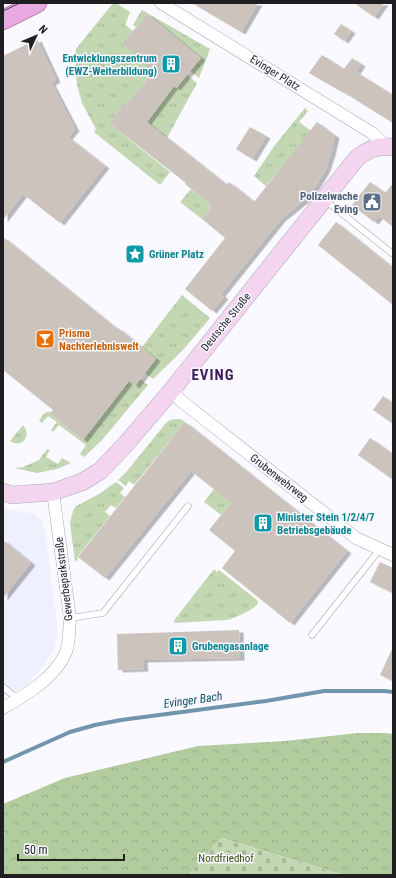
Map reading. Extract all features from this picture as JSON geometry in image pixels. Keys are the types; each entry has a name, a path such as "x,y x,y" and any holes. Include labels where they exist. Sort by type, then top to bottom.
{"main road":[{"path":"3,20 32,4"}],"street":[{"name":"Evinger Platz","path":"161,3 372,133 389,147"},
{"name":"Deutsche Straße","path":"3,492 12,495 53,492 82,482 100,471 125,446 172,390 357,158 366,151 374,148 389,147"},
{"name":"Grubenwehrweg","path":"172,390 180,400 356,538 393,555"},
{"name":"Gewerbeparkstraße","path":"3,708 18,700 47,678 58,666 66,651 69,638 70,618 53,492"}],"lane":[{"path":"324,199 393,254"},
{"path":"70,618 103,613 188,506"},
{"path":"312,635 380,549"},
{"path":"3,687 18,700"}],"shaded area":[{"path":"3,508 34,514 42,522 46,538 57,624 57,638 53,651 44,665 26,685 3,698"}],"green space":[{"path":"113,3 116,3 130,12 125,25 133,31 123,45 154,71 109,123 170,172 160,185 94,132 96,129 82,103 77,85 75,64 76,49"},
{"path":"142,10 210,49 199,78 190,71 201,58 147,14 136,27 133,25"},
{"path":"187,75 197,83 167,138 147,122 174,86 177,88"},
{"path":"305,108 308,111 299,122 311,131 266,186 254,176 275,145"},
{"path":"191,189 210,204 209,206 211,208 202,219 180,202"},
{"path":"182,295 210,318 183,350 153,379 145,373 156,359 142,347"},
{"path":"140,379 148,385 102,440 84,457 80,454 86,445 59,425 53,432 51,430 57,422 48,416 42,423 39,421 45,413 51,412 50,414 83,440 129,381 135,386"},
{"path":"181,419 185,422 134,485 129,481 126,486 118,480 166,423 170,420"},
{"path":"23,425 26,429 26,437 24,440 18,443 10,441"},
{"path":"47,449 50,450 46,457 58,464 62,458 71,463 57,469 37,473 14,468 23,467 39,460"},
{"path":"116,482 124,488 120,493 125,497 116,508 111,505 105,512 110,516 78,556 78,559 75,562 70,523 75,507 99,494"},
{"path":"214,489 231,503 221,515 204,502"},
{"path":"214,569 217,572 219,570 257,600 258,603 256,606 227,620 174,623 175,619"},
{"path":"358,733 393,734 393,875 344,875 221,838 189,875 3,875 3,804 65,778 198,746 285,741"},
{"name":"Nordfriedhof","path":"220,838 344,875 189,875"}],"building":[{"path":"192,3 258,3 241,32"},
{"path":"354,3 384,3 374,17"},
{"path":"147,14 201,58 176,88 174,86 147,122 227,185 229,182 254,202 317,122 335,136 326,169 317,184 307,198 281,219 221,294 224,297 212,311 185,289 225,238 202,219 211,208 209,206 210,204 185,184 186,183 109,123 124,103 126,105 154,71 122,44"},
{"path":"341,24 351,31 344,41 334,34"},
{"path":"37,39 56,80 51,83 75,129 68,137 105,166 60,223 23,194 3,220 3,56"},
{"path":"322,55 344,69 352,58 361,64 356,72 393,95 393,123 345,93 309,73"},
{"path":"250,127 266,136 252,159 236,149"},
{"name":"Polizeiwache Eving","path":"370,182 385,193 393,183 393,227 379,216 374,222 352,205"},
{"path":"336,222 393,268 393,305 318,245"},
{"path":"3,237 156,359 135,386 129,381 83,440 50,414 53,410 3,370"},
{"path":"383,396 393,403 393,424 373,410"},
{"name":"Minister Stein 1/2/4/7 Betriebsgebäude","path":"185,422 347,551 290,623 222,568 235,551 209,530 231,503 191,471 105,578 78,557"},
{"path":"370,438 393,454 393,480 358,455"},
{"path":"3,540 31,563 3,598"},
{"path":"380,562 393,568 393,593 370,582"},
{"name":"Grubengasanlage","path":"239,630 240,658 143,660 144,669 118,670 117,634"},
{"path":"393,647 393,681 380,675"}],"waterway":[{"name":"Evinger Bach","path":"3,762 70,732 121,720 266,701 324,691 393,692"}],"tram line":[{"path":"3,11 20,3"}],"place":[{"name":"Entwicklungszentrum (EWZ-Weiterbildung)","path":"171,64"},
{"name":"Polizeiwache Eving","path":"372,202"},
{"name":"Grüner Platz","path":"135,254"},
{"name":"Prisma Nachterlebniswelt","path":"45,339"},
{"name":"Minister Stein 1/2/4/7 Betriebsgebäude","path":"263,523"},
{"name":"Grubengasanlage","path":"178,646"}],"district":[{"name":"EVING","path":"213,375"}]}
